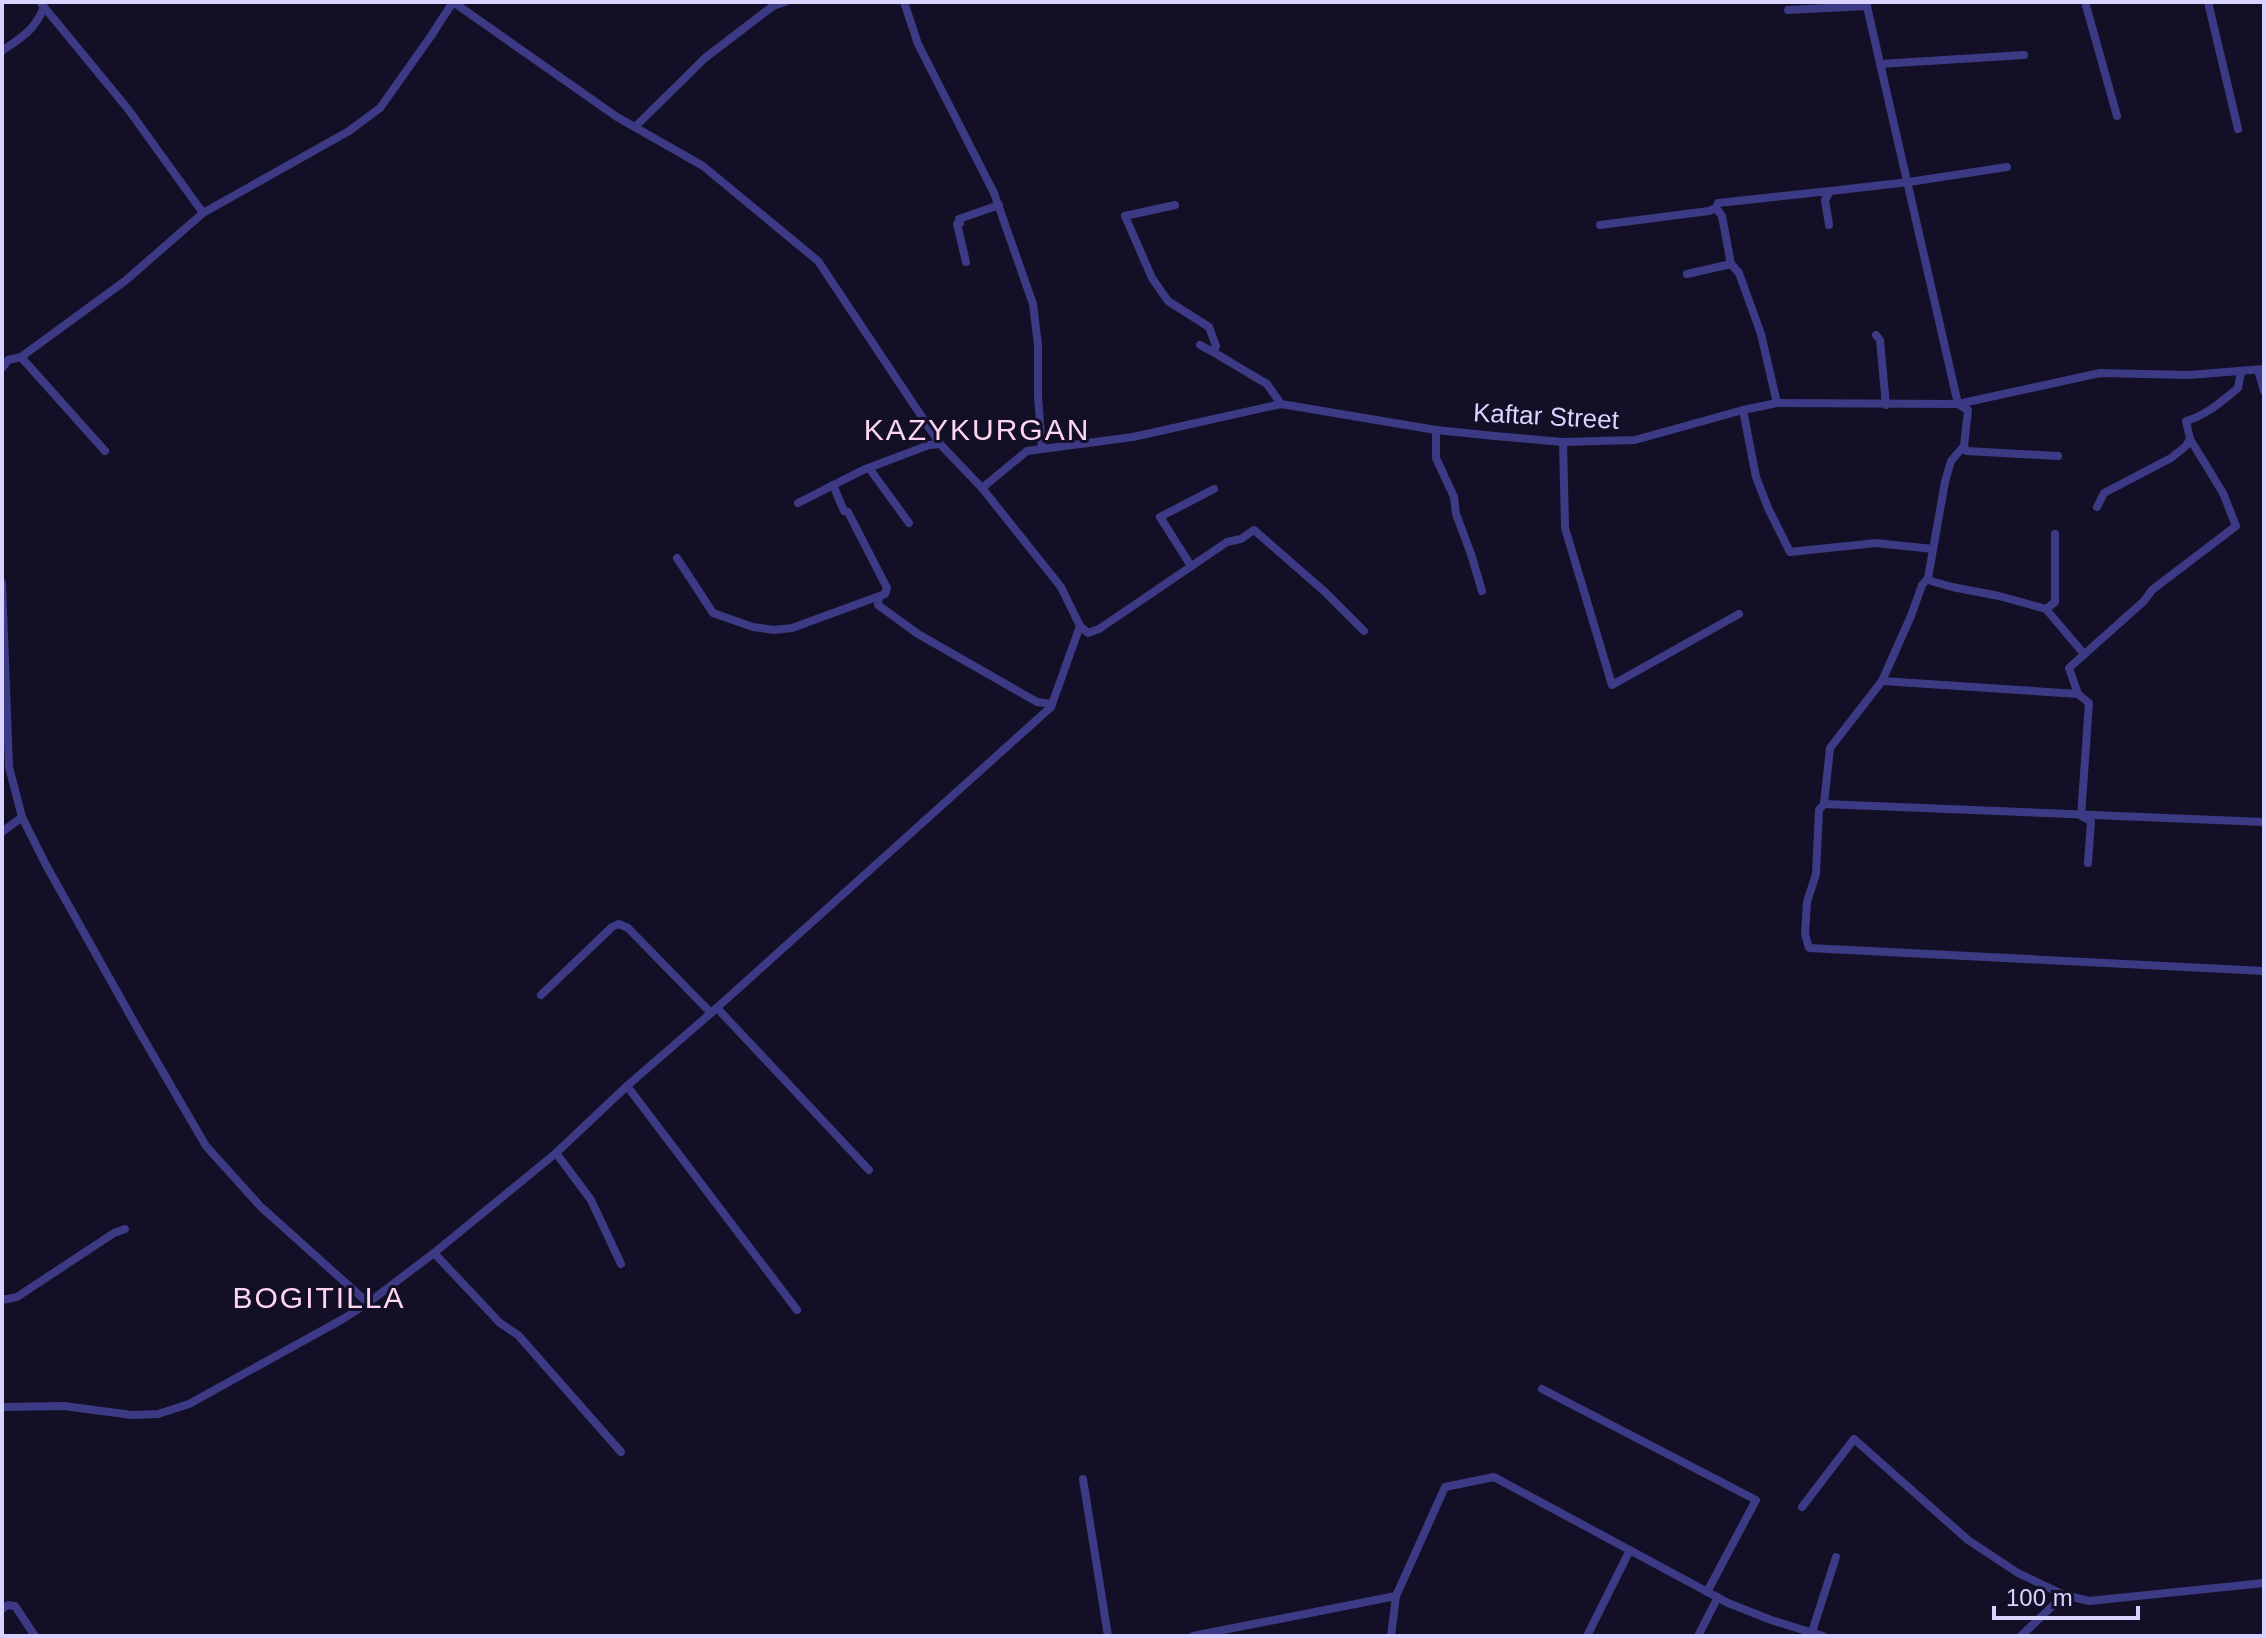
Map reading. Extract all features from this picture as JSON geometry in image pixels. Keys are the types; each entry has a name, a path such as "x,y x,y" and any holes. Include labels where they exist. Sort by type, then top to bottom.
{"street":[{"path":"4,361 21,357 125,281 203,213 349,131 380,108 453,2 617,117 703,166 818,261 940,444 982,488 1061,587 1080,626 1088,633 1099,629 1227,542 1241,539 1254,530 1324,591 1364,631"},
{"path":"635,127 705,58 773,6 785,2"},
{"path":"904,2 918,44 999,205 1033,304 1038,345 1042,449"},
{"path":"2085,2 2117,116"},
{"path":"2208,2 2238,129"},
{"path":"1788,10 1866,4 1958,404 1968,410 1966,451 2058,456"},
{"path":"42,5 128,109 203,213"},
{"path":"2,51 38,22 42,5"},
{"path":"1880,64 2024,55"},
{"path":"1600,225 1709,211 1716,208 1718,203 1909,182 2007,167"},
{"path":"1829,225 1825,200 1830,191"},
{"path":"966,262 957,224 960,223 959,219 999,205"},
{"path":"1175,205 1125,216 1126,221 1152,278 1168,301 1209,327 1216,346 1213,352"},
{"path":"1716,208 1722,216 1731,264 1739,273 1761,334 1777,403"},
{"path":"1687,274 1731,264"},
{"path":"1876,335 1880,340 1886,405"},
{"path":"1200,345 1267,384 1281,404"},
{"path":"21,357 105,451"},
{"path":"2261,370 2264,391"},
{"name":"Kaftar Street","path":"982,488 1027,451 1133,437 1281,404 1436,430 1563,442 1635,440 1777,403 1958,404 2100,373 2189,375 2261,370"},
{"path":"2081,816 2089,703 2078,694 2069,668 2144,601 2152,590 2236,526 2223,493 2190,439 2186,421 2218,405 2238,388 2241,372"},
{"path":"1743,410 1756,477 1790,552 1876,543 1933,549"},
{"path":"1436,430 1436,458 1454,497 1456,514 1482,591"},
{"path":"2097,507 2104,493 2171,458 2190,439"},
{"path":"1563,442 1565,528 1612,685 1739,614"},
{"path":"798,503 869,468 929,445 940,444"},
{"path":"1964,446 1951,461 1938,514 1928,578 1922,585 1882,681 1830,748 1824,804 1819,810 1816,874 1807,902 1805,934 1809,948 2264,971"},
{"path":"869,468 909,523"},
{"path":"677,558 713,613 753,627 774,630 792,628 879,597 885,594 887,588 833,485"},
{"path":"1191,566 1160,517 1214,489"},
{"path":"2046,609 2055,602 2055,534"},
{"path":"1928,578 1952,587 2046,609 2084,654"},
{"path":"2,583 9,767 22,817 46,865 206,1146 260,1206 368,1303"},
{"path":"879,597 878,605 918,634 1037,702 1052,704"},
{"path":"2,1407 64,1406 132,1415 158,1414 189,1404 368,1303 556,1153 1052,704 1080,626"},
{"path":"1882,681 2078,694"},
{"path":"1824,804 2264,822"},
{"path":"2081,816 2091,821 2088,863"},
{"path":"2,832 22,817"},
{"path":"541,995 612,927 619,924 628,928 714,1010 869,1170"},
{"path":"627,1086 797,1310"},
{"path":"556,1153 591,1200 621,1264"},
{"path":"2,1300 17,1297 114,1233 125,1229"},
{"path":"434,1253 500,1323 518,1335 621,1452"},
{"path":"1542,1389 1756,1500 1707,1592"},
{"path":"1802,1507 1854,1439 1968,1540 2018,1573 2064,1595 2089,1601 2264,1583"},
{"path":"1391,1636 1396,1596 1445,1487 1494,1477 1707,1592 1771,1620 1823,1636"},
{"path":"1083,1479 1108,1636"},
{"path":"1587,1636 1630,1550"},
{"path":"1811,1634 1836,1557"},
{"path":"2021,1636 2064,1595"},
{"path":"1193,1636 1396,1596"},
{"path":"1698,1636 1718,1597"},
{"path":"2,1609 8,1605 15,1606 30,1635"}],"district":[{"name":"KAZYKURGAN","path":"977,429"},
{"name":"BOGITILLA","path":"319,1297"}]}
